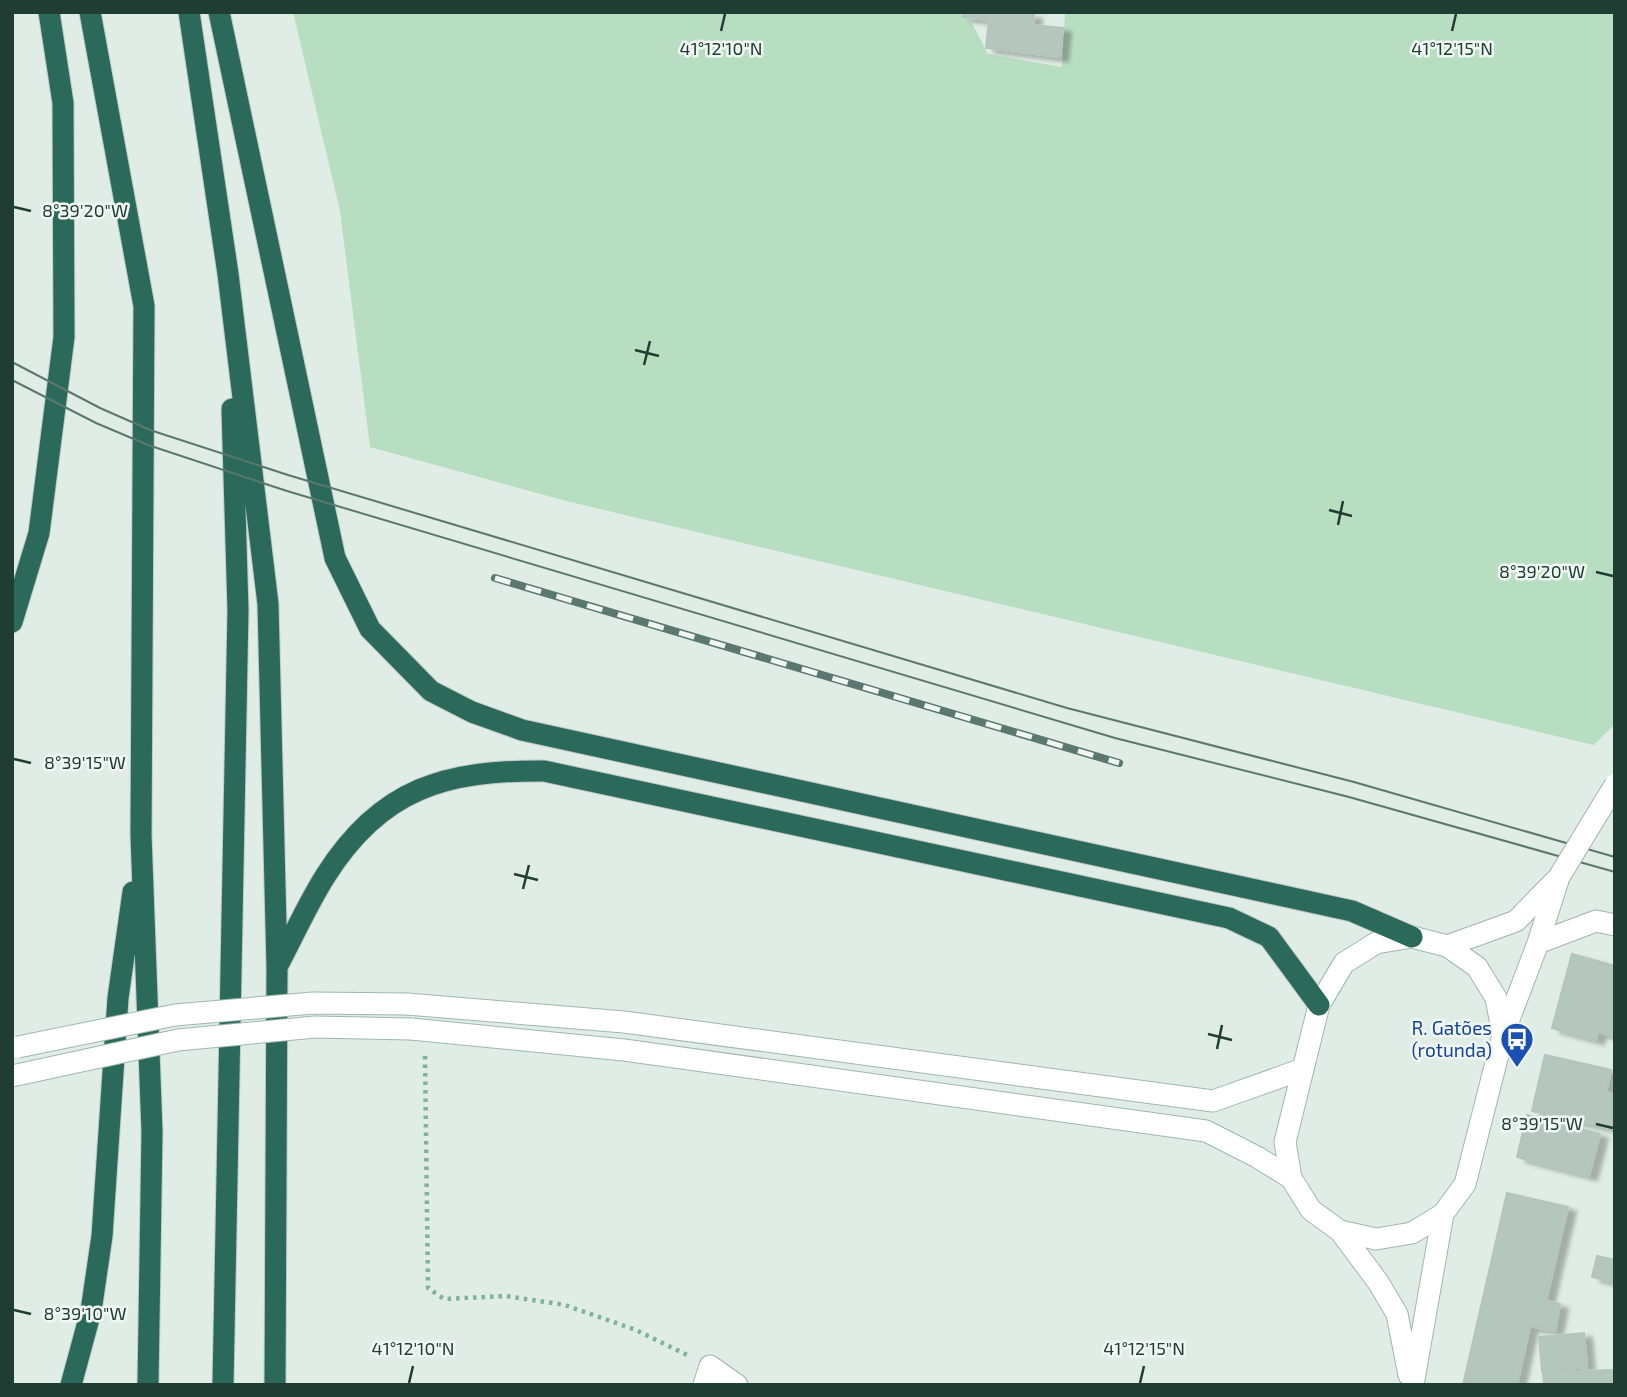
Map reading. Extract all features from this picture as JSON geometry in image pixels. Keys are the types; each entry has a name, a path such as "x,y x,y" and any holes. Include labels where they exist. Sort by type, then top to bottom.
{"highway":[{"path":"12,622 39,533 64,337 63,103 49,12"},
{"path":"90,12 144,306 141,835 152,1132 148,1385"},
{"path":"189,12 228,274 268,604 277,967 275,1385"},
{"path":"219,12 335,558 370,629 431,691 472,712 522,730 1352,911 1412,937"},
{"path":"223,1385 238,610 228,274"},
{"path":"277,967 325,876 351,839 376,816 412,791 450,779 497,771 544,771 1229,918 1269,937 1319,1004"},
{"path":"71,1385 92,1311 102,1236 118,998 141,835"}],"main road":[{"path":"1447,946 1516,921 1559,877 1615,785"},
{"path":"1340,1231 1376,1239 1412,1233 1443,1214 1465,1184 1503,1035 1538,943 1559,877"},
{"path":"1538,943 1596,922 1615,925"},
{"path":"1412,1385 1397,1314 1378,1282 1340,1231 1311,1210 1291,1178 1285,1142 1319,1004 1344,963 1376,943 1412,937 1447,946 1477,967 1496,998 1503,1035"},
{"path":"15,1048 175,1015 313,1003 407,1004 624,1022 1213,1101 1303,1069"},
{"path":"12,1076 178,1040 315,1027 420,1030 624,1049 1206,1130 1291,1178"},
{"path":"1412,1385 1443,1214"},
{"path":"707,1376 737,1385"}],"path":[{"path":"420,1030 425,1056 428,1288 444,1299 506,1296 565,1305 636,1329 707,1376"}],"green space":[{"path":"293,12 966,12 988,54 1062,67 1065,12 1615,12 1615,724 1594,745 566,501 370,447 340,211"}],"building":[{"path":"964,12 1034,14 1033,25 1063,28 1060,57 986,48 989,20 963,17"},
{"path":"1572,954 1615,966 1615,1037 1598,1032 1596,1040 1552,1028"},
{"path":"1545,1055 1611,1070 1606,1092 1615,1094 1615,1129 1532,1111"},
{"path":"1527,1115 1600,1134 1589,1176 1517,1157"},
{"path":"1507,1193 1568,1207 1546,1301 1560,1304 1555,1331 1530,1326 1517,1385 1463,1385"},
{"path":"1597,1256 1615,1260 1615,1282 1592,1277"},
{"path":"1584,1333 1587,1367 1542,1371 1539,1337"},
{"path":"1615,1370 1615,1385 1544,1385 1543,1372"}],"tram line":[{"path":"12,362 100,408 150,430 288,475 1067,708 1354,782 1615,857"},
{"path":"12,380 96,423 148,445 287,491 1115,738 1349,797 1615,872"}],"railway":[{"path":"495,578 1119,763"}],"place":[{"name":"R. Gatões (rotunda)","path":"1517,1069"}]}
